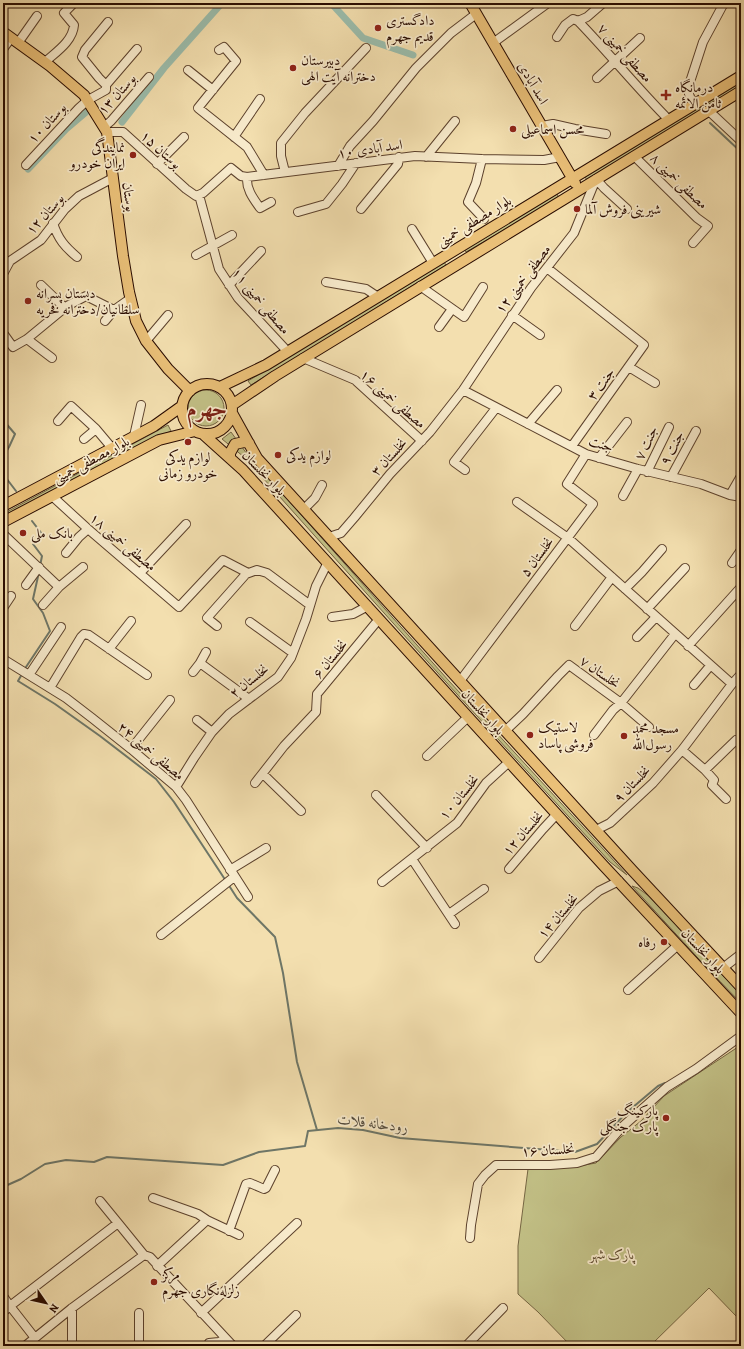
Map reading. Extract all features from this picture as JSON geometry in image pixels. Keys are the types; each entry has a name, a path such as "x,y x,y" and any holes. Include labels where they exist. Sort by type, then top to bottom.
{"main road":[{"name":"اسد آبادی","path":"470,3 578,189"},
{"name":"بوستان","path":"11,38 46,62 84,95 105,130 123,256 136,321 146,341 168,369 190,392"},
{"name":"بلوار مصطفی خمینی","path":"220,387 266,365 288,352 741,76"},
{"name":"بلوار مصطفی خمینی","path":"232,409 275,376 303,358 741,91"},
{"path":"450,253 456,264"},
{"path":"204,384 220,387 230,398 232,409 229,421 224,427 211,434 199,432 189,426 185,420 182,406 185,398 196,387 204,384"},
{"name":"بلوار مصطفی خمینی","path":"3,506 154,426 182,406"},
{"name":"بلوار نخلستان","path":"232,409 257,458 636,875 741,988"},
{"name":"بلوار مصطفی خمینی","path":"3,522 159,440 199,432"},
{"name":"بلوار نخلستان","path":"199,432 243,470 509,762 741,1013"},
{"path":"230,458 230,453 235,444 240,442 249,443"},
{"path":"621,884 636,875"}],"street":[{"path":"46,62 71,37 74,31 74,25 64,13 74,3"},
{"path":"493,42 548,3"},
{"path":"693,105 689,94 689,85 703,42 724,3"},
{"path":"557,37 565,25 573,19 578,21 587,17 602,4"},
{"path":"338,166 350,146 373,121 416,68 451,33 476,14"},
{"path":"3,49 11,38 37,16"},
{"name":"مصطفی خمینی ۷","path":"578,21 669,120"},
{"path":"108,22 85,50 82,57 106,85 137,49"},
{"path":"597,78 640,38"},
{"path":"220,50 224,47 236,60 198,108 247,147 264,175"},
{"path":"285,172 280,156 281,143 305,113 366,48"},
{"path":"188,70 213,90"},
{"name":"بوستان ۱۳","path":"105,130 111,121 149,78"},
{"name":"بوستان ۱۰","path":"26,165 70,117 88,100 106,90 106,85"},
{"path":"234,137 260,99"},
{"path":"709,111 741,141"},
{"path":"426,156 455,121"},
{"path":"542,126 553,124 575,130 606,134"},
{"name":"بوستان ۱۵","path":"105,130 123,132 186,189 197,195"},
{"path":"157,164 184,137"},
{"name":"اسد آبادی ۱۰","path":"247,177 399,157 426,156 544,160 560,157"},
{"name":"مصطفی خمینی ۸","path":"634,156 697,218 708,226 693,242"},
{"path":"361,209 398,164 399,157"},
{"path":"482,159 476,183 468,202 484,219"},
{"path":"298,212 326,204 356,163"},
{"path":"197,195 203,193 231,168 241,176 247,177 247,184 253,198 260,208 271,202"},
{"name":"۱۲ بوستان","path":"3,274 7,261 41,240 65,209 79,196 113,178"},
{"path":"596,179 627,209"},
{"name":"مصطفی خمینی ۱۲","path":"463,390 512,315 574,233 596,179"},
{"name":"مصطفی خمینی ۱۱","path":"197,195 219,269 238,298 288,352"},
{"path":"54,223 56,234 66,247 77,257"},
{"path":"412,229 433,263"},
{"path":"196,255 232,235"},
{"path":"229,285 260,252"},
{"name":"جنت ۳","path":"547,268 644,346 572,446"},
{"path":"326,282 366,289 378,297"},
{"path":"41,285 65,308"},
{"path":"420,286 464,317 483,287"},
{"path":"3,333 13,347 27,339 65,308 86,296 114,310"},
{"path":"105,321 114,310 131,298"},
{"path":"439,327 452,309"},
{"path":"512,315 540,335"},
{"path":"146,341 168,316"},
{"path":"27,339 52,358"},
{"name":"مصطفی خمینی ۱۶","path":"303,358 355,380 422,441"},
{"path":"629,367 655,383"},
{"name":"جنت","path":"463,390 586,454 647,472 701,484 730,495 741,497"},
{"name":"نخلستان ۳","path":"329,537 340,533 390,474 430,432 463,390"},
{"path":"528,424 557,390"},
{"path":"134,436 141,405"},
{"path":"58,421 71,406 96,429 112,448"},
{"path":"465,470 454,462 496,408"},
{"path":"599,458 627,422"},
{"name":"جنت ۷","path":"647,472 669,427"},
{"path":"84,439 96,429"},
{"name":"جنت ۹","path":"671,477 696,431"},
{"name":"نخلستان ۵","path":"460,681 593,504 567,484 586,454"},
{"path":"623,496 638,469"},
{"path":"730,495 741,476"},
{"path":"304,509 315,498 322,485"},
{"name":"مصطفی خمینی ۱۸","path":"52,496 88,529 179,606 223,560 248,573"},
{"path":"517,502 568,538 732,684"},
{"path":"140,573 186,524"},
{"path":"66,553 79,537 88,529"},
{"path":"3,534 59,587"},
{"path":"625,589 662,549"},
{"path":"732,563 741,550"},
{"name":"نخلستان ۲","path":"176,787 212,732 229,714 278,677 293,654 316,586 328,562"},
{"path":"43,605 59,587 83,567"},
{"path":"26,585 39,568"},
{"path":"647,609 685,568"},
{"path":"217,626 207,618 246,574 257,570 267,573 310,605"},
{"path":"575,626 612,577"},
{"path":"688,646 741,587"},
{"path":"3,608 11,596"},
{"path":"332,618 353,614 368,606"},
{"path":"637,637 656,617"},
{"name":"نخلستان ۶","path":"255,783 284,746 316,712 318,694 380,619"},
{"path":"109,649 131,621"},
{"path":"250,622 293,654"},
{"path":"30,675 61,627"},
{"path":"50,688 84,634 89,635 146,675"},
{"path":"594,735 675,634"},
{"path":"193,672 206,652"},
{"name":"مصطفی خمینی ۲۴","path":"3,658 66,698 131,749 176,787 186,800 248,897"},
{"path":"200,663 249,699"},
{"name":"نخلستان ۷","path":"505,731 524,714 569,665 621,703 649,727"},
{"path":"694,685 710,666"},
{"name":"نخلستان ۹","path":"596,830 610,823 653,783 682,750 741,674"},
{"path":"131,749 170,700"},
{"path":"427,756 468,717"},
{"path":"197,720 212,732"},
{"path":"705,770 736,740"},
{"path":"682,750 714,780 712,785 726,799"},
{"name":"نخلستان ۱۰","path":"382,882 457,823 486,783 509,762"},
{"path":"263,774 301,811"},
{"path":"376,795 427,848"},
{"name":"نخلستان ۱۲","path":"509,869 543,829 558,814"},
{"path":"161,935 232,873 266,848"},
{"path":"412,859 455,924"},
{"name":"نخلستان ۱۴","path":"539,958 580,908 599,891 621,884"},
{"path":"449,914 484,889"},
{"path":"628,990 678,945"},
{"path":"723,968 741,954"},
{"name":"نخلستان ۱۶","path":"470,1238 470,1225 478,1184 496,1165 550,1166 577,1163 596,1157 622,1127 662,1092 741,1036"},
{"path":"230,1231 246,1184 250,1183 264,1189 266,1188 275,1170"},
{"path":"153,1198 198,1214 206,1220 239,1235"},
{"path":"100,1202 144,1255 150,1257 232,1346"},
{"path":"158,1266 206,1220"},
{"path":"3,1312 118,1223"},
{"path":"201,1313 297,1223"},
{"path":"25,1346 72,1308 144,1255"},
{"path":"3,1296 35,1338"},
{"path":"72,1308 72,1346"},
{"path":"466,1346 503,1308"},
{"path":"139,1313 139,1346"},
{"path":"264,1346 296,1315"},
{"path":"209,1346 209,1343 219,1342 226,1339"}],"green space":[{"path":"741,82 741,87 587,180 585,177"},
{"path":"557,194 559,198 466,252 464,249"},
{"path":"444,262 446,265 251,385 248,381"},
{"path":"206,390 216,393 221,398 224,408 221,418 216,423 206,426 196,423 191,418 188,408 191,398 196,393"},
{"path":"168,425 171,431 3,518 3,514"},
{"path":"231,432 247,454 449,681 627,875 610,862 244,457 222,439"},
{"path":"632,886 638,888 650,897 741,995 741,1003 708,969"},
{"name":"پارک شهر","path":"741,1045 741,1313 737,1317 709,1288 650,1346 571,1346 518,1294 518,1246 528,1169 573,1167 596,1163 621,1137 641,1121 664,1096"}],"waterway":[{"path":"122,122 164,68 222,3"},
{"path":"331,3 363,38 413,55"},
{"path":"28,169 66,129 86,112"},
{"path":"710,123 741,152"},
{"path":"3,420 15,434 3,457"},
{"path":"3,474 16,491"},
{"path":"32,521 42,534 33,544 42,556 40,566"},
{"path":"24,670 50,631 43,613 33,599 39,572"},
{"path":"22,674 18,681 55,704 156,779 174,802 226,881"},
{"path":"228,884 237,898 275,937 283,973 297,1062 317,1130"},
{"name":"رودخانه قلات","path":"3,1187 21,1179 45,1164 66,1160 94,1162 107,1157 223,1165 259,1152 305,1146 308,1131 338,1128 363,1130 400,1138 575,1152 597,1144 626,1113 658,1086 665,1083"}],"place":[{"name":"دادگستری قدیم جهرم","path":"378,28"},
{"name":"دبیرستان دخترانه آیت الهی","path":"293,68"},
{"name":"درمانگاه ثامن الائمه","path":"666,95"},
{"name":"محسن اسماعیلی","path":"513,129"},
{"name":"نمایندگی ایران خودرو","path":"133,155"},
{"name":"شیرینی فروش آلما","path":"577,209"},
{"name":"دبستان پسرانه سلطانیان/دخترانه فخریه","path":"28,301"},
{"name":"لوازم یدکی خودرو زمانی","path":"188,442"},
{"name":"لوازم یدکی","path":"278,455"},
{"name":"بانک ملی","path":"23,533"},
{"name":"لاستیک فروشی پاساد","path":"530,735"},
{"name":"مسجد محمد رسول‌الله","path":"624,736"},
{"name":"رفاه","path":"664,942"},
{"name":"پارکینگ پارک جنگلی","path":"666,1118"},
{"name":"مرکز زلزله‌نگاری جهرم","path":"154,1282"}],"district":[{"name":"جهرم","path":"207,409"}]}
